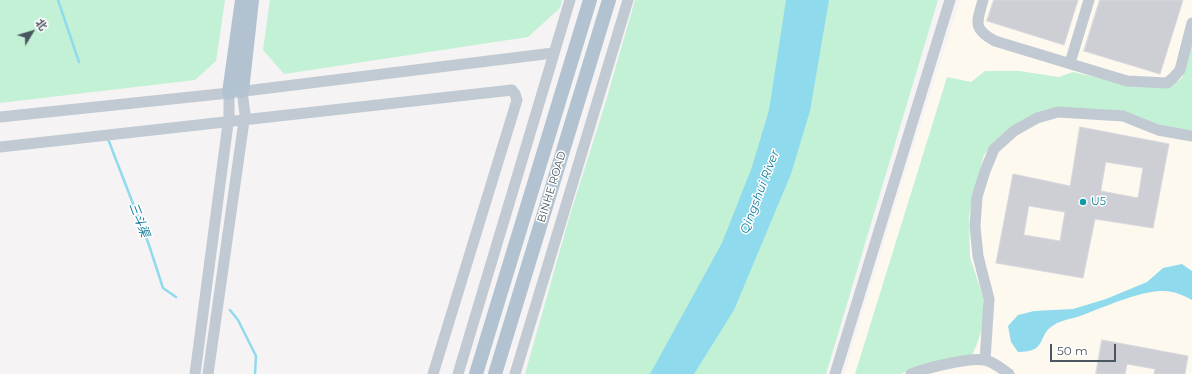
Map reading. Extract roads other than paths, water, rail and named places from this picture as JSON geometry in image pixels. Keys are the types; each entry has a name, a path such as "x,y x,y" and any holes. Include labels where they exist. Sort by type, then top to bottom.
{"main road":[{"path":"236,92 242,0"},
{"path":"236,92 252,0"},
{"name":"BINHE ROAD","path":"476,374 590,0"},
{"name":"BINHE ROAD","path":"495,374 609,0"}],"street":[{"path":"458,374 570,0"},
{"path":"515,374 628,0"},
{"path":"835,374 950,0"},
{"path":"983,0 977,19 978,28 984,35 995,41 1128,81 1166,83 1173,78 1180,70 1192,23"},
{"path":"1070,63 1089,0"},
{"path":"0,117 236,92 553,53"},
{"path":"0,146 508,90 515,94 516,100 433,374"},
{"path":"208,374 245,114 236,92"},
{"path":"195,374 228,122 236,92"},
{"path":"985,360 989,299 978,256 975,226 978,197 985,171 994,149 1014,131 1037,118 1058,112 1122,116 1158,130 1192,136"},
{"path":"911,374 967,360 985,360 995,364 1009,374"}],"water":[{"name":"Qingshui River","path":"786,0 829,0 810,111 791,174 734,310 694,374 650,374 722,243 752,167 769,110"},
{"path":"1182,264 1192,271 1192,300 1171,292 1154,291 1144,293 1057,323 1045,333 1041,342 1034,349 1018,352 1011,342 1008,326 1018,315 1034,311 1073,309 1106,299 1147,282 1163,268"}],"waterway":[{"name":"三斗渠","path":"58,0 79,62"},
{"name":"三斗渠","path":"108,139 149,245 163,288 176,297"},
{"name":"三斗渠","path":"230,310 238,320 256,356 255,374"}],"place":[{"name":"U5","path":"1083,202"}]}
